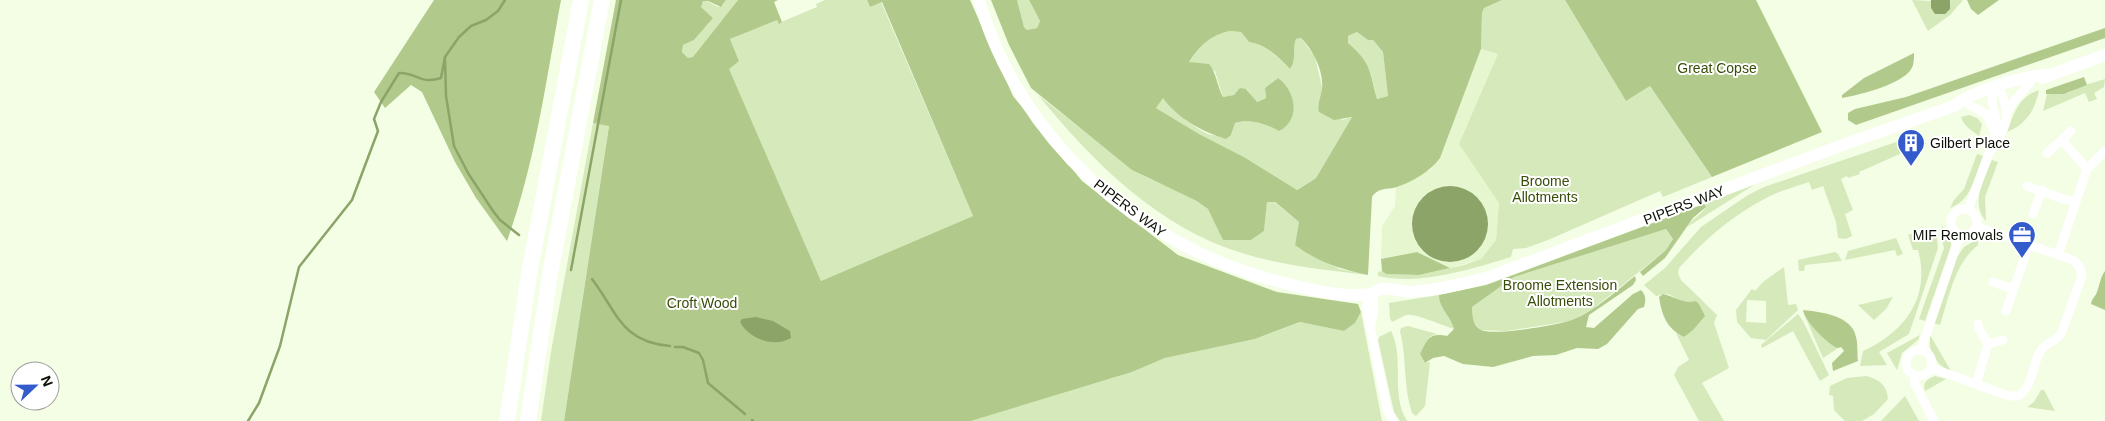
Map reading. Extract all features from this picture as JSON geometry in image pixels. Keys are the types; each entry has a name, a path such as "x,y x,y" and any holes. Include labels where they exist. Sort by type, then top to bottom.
{"highway":[{"path":"507,421 529,274 581,0"},
{"path":"528,421 550,274 602,0"}],"main road":[{"name":"PIPERS WAY","path":"979,0 984,19 1002,61 1035,117 1088,176 1136,216 1185,246 1241,271 1319,290 1350,294 1372,294 1380,298 1458,284 1499,273 1848,143 1954,106 1969,105 2033,75 2048,75"},
{"name":"PIPERS WAY","path":"1954,106 1961,100 2030,84 2048,75 2105,55"}],"street":[{"path":"1990,152 2004,128 2007,112 2014,101 2030,84"},
{"path":"1995,93 2007,112"},
{"path":"1968,210 1995,135 1997,121 1995,93"},
{"path":"1969,105 1986,114 1995,135"},
{"path":"2047,153 2071,131"},
{"path":"2062,140 2087,169"},
{"path":"2058,255 2087,169 2105,151"},
{"path":"2027,186 2066,200 2076,201"},
{"path":"2033,214 2042,190"},
{"path":"1960,235 1972,233 1976,227 1977,218 1968,210"},
{"path":"1960,235 1952,227 1951,220 1956,212 1968,210"},
{"path":"1931,368 2009,396 2018,396 2028,386 2042,349 2058,339 2061,334 2079,285 2082,271 2073,260 1976,227"},
{"path":"1921,350 1960,235"},
{"path":"2006,311 2029,245"},
{"path":"1993,282 2013,289"},
{"path":"1372,294 1366,307 1387,409 1393,421"},
{"path":"1976,384 1988,344 1979,330 1978,324"},
{"path":"1988,344 2003,340"},
{"path":"1914,376 1926,374 1931,368 1931,356 1921,350 1913,351 1906,360 1906,368 1914,376 1915,384 1934,421"}],"shaded area":[{"path":"1931,0 1950,0 1950,9 1945,14 1935,14 1931,8"},
{"path":"1481,49 1499,54 1459,144 1499,203 1496,240 1481,259 1450,268 1417,252 1381,259 1382,226 1395,206 1396,187 1431,169 1440,158"},
{"path":"1450,186 1464,189 1477,197 1485,210 1488,224 1485,238 1477,251 1464,259 1450,262 1436,259 1423,251 1415,238 1412,224 1415,210 1423,197 1436,189"},
{"path":"756,317 773,321 790,331 791,338 784,341 770,342 749,333 740,322 742,319"}],"green space":[{"path":"434,0 561,0 545,92 532,152 517,212 507,241 476,198 455,162 422,92 411,85 385,108 374,92"},
{"name":"Croft Wood","path":"616,0 726,0 721,7 708,1 703,1 701,7 713,18 694,40 683,45 682,52 688,58 693,57 738,0 778,0 774,2 782,22 779,24 777,20 730,39 739,61 729,69 821,281 973,216 882,2 870,7 867,0 970,0 1013,96 1082,181 1178,255 1277,292 1358,304 1361,312 1355,323 1344,331 1300,322 1255,339 1165,358 1132,372 971,421 564,421 609,126 593,123"},
{"path":"705,0 718,7 723,5 726,0 738,0 693,58 688,58 682,52 683,45 694,40 713,18 701,7"},
{"path":"825,0 867,0 870,7 881,2 973,216 821,281 728,68 739,61 730,39 777,19 779,23 817,7 816,4"},
{"path":"991,0 1017,0 1024,27 1027,30 1037,28 1040,21 1029,0 1502,0 1484,8 1482,13 1481,49 1440,158 1432,167 1415,179 1397,187 1380,190 1372,197 1368,275 1330,264 1312,256 1295,245 1299,222 1275,202 1267,202 1264,231 1251,240 1223,240 1208,209 1197,201 1132,170 1031,88 1009,45","holes":["1230,31 1241,32 1249,42 1267,49 1290,69 1293,62 1296,39 1301,38 1310,48 1321,75 1322,89 1319,112 1334,120 1352,117 1316,178 1297,190 1244,157 1199,134 1156,108 1163,98 1183,118 1208,132 1226,139 1231,135 1235,123 1246,121 1258,122 1279,131 1286,126 1291,120 1294,105 1289,90 1278,78 1265,88 1266,98 1257,102 1246,89 1240,88 1234,95 1223,97 1209,64 1189,62 1197,51 1211,38","1357,32 1368,40 1373,40 1383,52 1388,96 1377,99 1366,62 1348,43 1348,36"]},
{"path":"1017,0 1029,0 1040,21 1037,28 1027,30 1024,27"},
{"name":"Broome Allotments","path":"1502,0 1565,0 1626,101 1650,86 1712,177 1663,197 1660,191 1548,240 1526,248 1513,249 1511,257 1496,262 1427,278 1394,279 1378,276 1378,272 1382,271 1386,274 1419,275 1464,265 1481,259 1496,240 1499,203 1459,144 1498,54 1481,49 1482,13 1484,8"},
{"name":"Great Copse","path":"1565,0 1756,0 1822,132 1712,177 1650,86 1626,101"},
{"path":"1912,0 1951,2 1950,0 1963,0 1950,15 1928,31"},
{"path":"1967,0 1999,0 1978,15 1971,9"},
{"path":"2105,28 2105,38 1856,125 1848,120 1848,113 1855,109 1906,97"},
{"path":"1230,31 1241,32 1249,42 1266,49 1290,69 1293,62 1296,39 1301,38 1315,57 1322,87 1342,120 1352,117 1316,178 1296,190 1244,157 1199,134 1156,108 1163,97 1185,119 1198,129 1211,135 1231,135 1235,123 1246,121 1263,124 1279,131 1278,78 1265,88 1266,98 1256,102 1247,89 1234,95 1223,97 1215,71 1189,62 1211,38"},
{"path":"1357,32 1368,40 1373,40 1383,52 1388,96 1377,99 1371,74 1365,62 1356,49 1348,43 1348,36"},
{"path":"1914,53 1913,65 1903,77 1882,87 1842,98 1842,95 1864,78"},
{"path":"2084,77 2087,85 2064,94 2046,94 2046,90"},
{"path":"2105,79 2104,87 2094,93 2097,99 2089,102 2085,93 2043,111 2047,94 2068,93"},
{"path":"2039,90 2029,116 2020,125 2007,132 2021,102"},
{"path":"1038,95 1141,175 1186,195 1207,208 1215,219 1223,240 1251,240 1264,231 1267,201 1274,202 1299,222 1295,245 1340,269 1368,275 1275,262 1214,243 1184,228 1156,210 1105,168 1081,145"},
{"path":"1969,115 1977,118 1982,124 1979,136 1968,128 1962,120 1961,117"},
{"path":"593,123 609,125 564,421 541,421 551,352"},
{"path":"1921,137 1924,138 1926,144 1910,151 1911,153 1905,156 1902,153 1859,172 1860,174 1841,179 1853,210 1845,214 1852,236 1845,239 1838,238 1836,222 1823,186 1812,190 1809,182 1782,191 1742,212 1709,238 1679,268 1678,273 1681,280 1717,315 1714,323 1729,368 1702,383 1724,421 1699,421 1674,375 1678,367 1689,360 1676,333 1684,337 1704,316 1696,301 1681,300 1668,294 1656,296 1644,285 1665,268 1701,227 1748,195 1764,187 1905,139 1909,141"},
{"path":"1977,154 1983,156 1972,187 1963,199 1950,208 1954,200 1964,189"},
{"path":"1992,160 1998,162 1985,197 1986,221 1981,214 1979,199 1982,183"},
{"path":"1754,185 1687,227 1704,210 1706,207 1704,204"},
{"path":"1704,204 1706,207 1693,218 1665,258 1643,276 1640,272 1666,250 1673,239 1666,229 1514,277 1472,307 1476,326 1481,330 1498,332 1554,325 1572,320 1589,311 1635,276 1636,280 1633,285 1589,315 1586,327 1594,328 1633,294 1641,290 1645,296 1644,307 1638,309 1607,344 1598,349 1577,348 1556,355 1533,356 1493,367 1463,364 1444,356 1433,358 1425,363 1420,354 1429,338 1436,335 1447,336 1454,329 1440,304 1439,295 1486,285"},
{"path":"1942,226 1951,238 1951,246 1925,321 1919,319 1944,248 1940,232"},
{"path":"1936,228 1938,248 1909,334 1879,352 1887,365 1860,366 1863,351 1891,334 1911,311 1921,283 1921,267 1918,250 1913,250 1908,235"},
{"name":"Broome Extension Allotments","path":"1666,229 1673,239 1666,250 1594,308 1571,321 1506,331 1480,330 1471,318 1472,307 1514,277"},
{"path":"1896,238 1903,254 1897,256 1895,250 1845,260 1848,251"},
{"path":"1978,239 1978,245 1963,262 1953,282 1940,325 1934,323 1957,257 1964,247"},
{"path":"1417,252 1450,268 1419,275 1386,274 1382,271 1381,259"},
{"path":"1835,252 1842,261 1805,265 1804,271 1799,271 1798,260"},
{"path":"1784,267 1788,305 1796,304 1798,310 1766,340 1751,338 1737,322 1736,310 1752,289 1755,291 1763,282","holes":["1747,300 1766,301 1766,323 1746,322"]},
{"path":"2105,271 2105,310 2091,304"},
{"path":"1663,294 1683,301 1696,301 1705,316 1684,337 1673,329 1666,320 1659,297"},
{"path":"1439,295 1440,304 1454,329 1411,315 1392,322 1389,303"},
{"path":"1893,297 1886,309 1874,320 1858,305"},
{"path":"1803,310 1834,316 1848,324 1856,337 1858,361 1833,371 1832,363 1844,351 1841,347 1838,348 1828,342 1817,332 1807,320"},
{"path":"1361,312 1382,421 971,421 1132,372 1165,358 1255,339 1301,322 1344,331 1355,323"},
{"path":"1798,314 1829,375 1820,381 1793,331 1762,348 1761,345"},
{"path":"1804,314 1820,333 1838,348 1823,358"},
{"path":"1408,326 1437,334 1431,336 1420,354 1425,363 1430,362 1425,406 1416,416 1412,413 1409,403 1400,331 1401,328"},
{"path":"1391,331 1397,353 1399,399 1407,421 1400,421 1394,412 1378,340 1379,337"},
{"path":"1920,335 1918,340 1902,353 1897,370 1887,353"},
{"path":"1930,335 1951,371 1941,366 1934,357 1930,347"},
{"path":"1866,376 1882,383 1888,399 1874,414 1862,421 1845,421 1834,410 1833,396 1829,395 1830,386 1847,378"},
{"path":"1935,376 1946,379 1925,391 1924,386 1926,382"},
{"path":"2041,390 2044,390 2055,411 2027,407 2034,402"},
{"path":"1905,396 1919,421 1881,421"}],"waterway":[{"path":"505,0 498,11 486,20 471,26 459,37 445,57 446,96 454,146 468,173 500,220 519,235"},
{"path":"571,270 621,0"},
{"path":"248,421 259,403 280,346 299,267 352,200 378,131 374,119 381,102 399,73 410,74 428,80 441,78 445,57"},
{"path":"592,279 622,324 631,332 641,339 670,346"},
{"path":"675,347 683,347 699,353 703,360 708,383 745,414"}],"place":[{"name":"Gilbert Place","path":"1911,167"},
{"name":"MIF Removals","path":"2022,259"}]}
